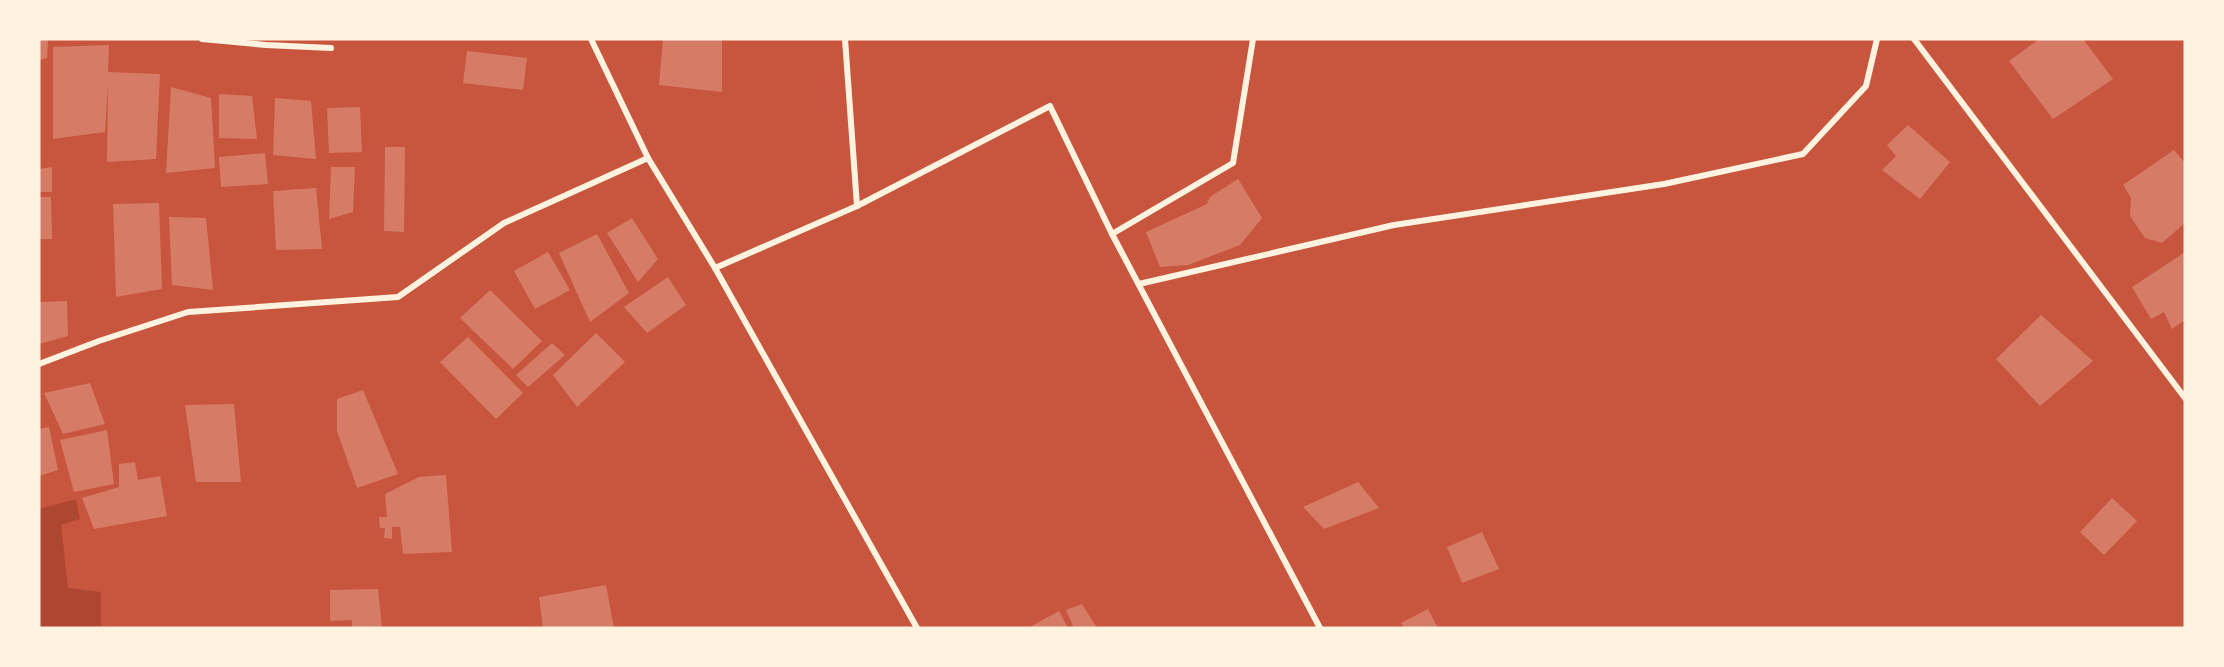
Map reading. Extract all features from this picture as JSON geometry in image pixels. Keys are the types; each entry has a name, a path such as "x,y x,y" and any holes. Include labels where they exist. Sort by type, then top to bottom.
{"street":[{"path":"202,39 331,48"},
{"path":"591,39 648,158 715,268 918,628"},
{"path":"845,39 857,206"},
{"path":"1112,234 1233,163 1253,39"},
{"path":"1139,284 1394,225 1664,184 1803,154 1866,86 1877,39"},
{"path":"1914,39 2185,398"},
{"path":"715,268 857,206 1050,106 1112,234 1320,628"},
{"path":"39,364 99,341 188,312 398,297 504,224 648,158"}],"shaded area":[{"path":"76,499 80,519 61,525 68,588 101,592 101,628 39,628 39,509"}],"building":[{"path":"39,39 48,39 47,58 39,60"},
{"path":"663,39 722,39 722,92 659,85"},
{"path":"2039,39 2083,39 2113,79 2053,119 2009,61"},
{"path":"109,45 108,72 160,74 156,159 107,162 108,86 105,132 53,139 53,47"},
{"path":"467,51 527,58 523,90 463,83"},
{"path":"171,87 211,98 215,168 166,173"},
{"path":"219,94 252,96 257,139 219,138"},
{"path":"275,98 311,101 316,159 273,155"},
{"path":"360,107 362,152 329,153 327,108"},
{"path":"1908,125 1950,162 1920,199 1882,170 1896,156 1887,145"},
{"path":"385,147 405,147 404,232 384,231"},
{"path":"2174,150 2185,163 2185,223 2162,243 2145,238 2130,216 2131,198 2123,185"},
{"path":"265,153 268,184 221,187 219,157"},
{"path":"52,167 52,192 39,192 39,169"},
{"path":"331,167 355,167 353,212 329,219"},
{"path":"1238,179 1262,218 1240,245 1188,265 1160,267 1146,232 1207,204 1210,197"},
{"path":"316,188 322,249 276,250 273,191"},
{"path":"39,197 51,197 52,239 39,239"},
{"path":"159,203 162,289 116,297 113,204"},
{"path":"169,217 206,218 213,290 172,285"},
{"path":"632,218 658,259 638,282 607,233"},
{"path":"597,234 629,293 590,322 559,253"},
{"path":"548,252 570,290 535,309 514,271"},
{"path":"2185,252 2185,320 2172,329 2164,312 2151,319 2132,287"},
{"path":"668,277 686,305 647,333 624,307"},
{"path":"490,290 542,341 513,369 460,318"},
{"path":"67,301 68,336 39,344 39,302"},
{"path":"2041,315 2093,361 2040,406 1996,359"},
{"path":"596,333 625,362 577,407 553,375"},
{"path":"468,337 523,393 496,419 440,362"},
{"path":"552,343 565,355 528,387 516,375"},
{"path":"90,383 105,424 63,434 44,393"},
{"path":"363,390 398,474 357,488 337,431 337,399"},
{"path":"234,404 241,482 196,482 185,405"},
{"path":"49,427 58,470 39,476 39,429"},
{"path":"107,430 114,484 74,492 60,440"},
{"path":"135,462 138,480 160,476 167,516 94,529 82,498 119,487 119,464"},
{"path":"446,475 452,552 403,554 400,527 392,527 392,539 384,538 385,528 380,528 379,517 387,517 385,494 419,477"},
{"path":"1358,482 1379,508 1324,529 1303,507"},
{"path":"2112,498 2137,521 2104,555 2080,532"},
{"path":"1482,532 1499,569 1462,583 1447,547"},
{"path":"606,585 614,628 543,628 539,597"},
{"path":"378,589 382,628 352,628 352,620 330,621 330,590"},
{"path":"1082,604 1097,628 1074,628 1066,610"},
{"path":"1428,609 1438,628 1404,628 1401,623"},
{"path":"1059,611 1068,628 1028,628"}]}
